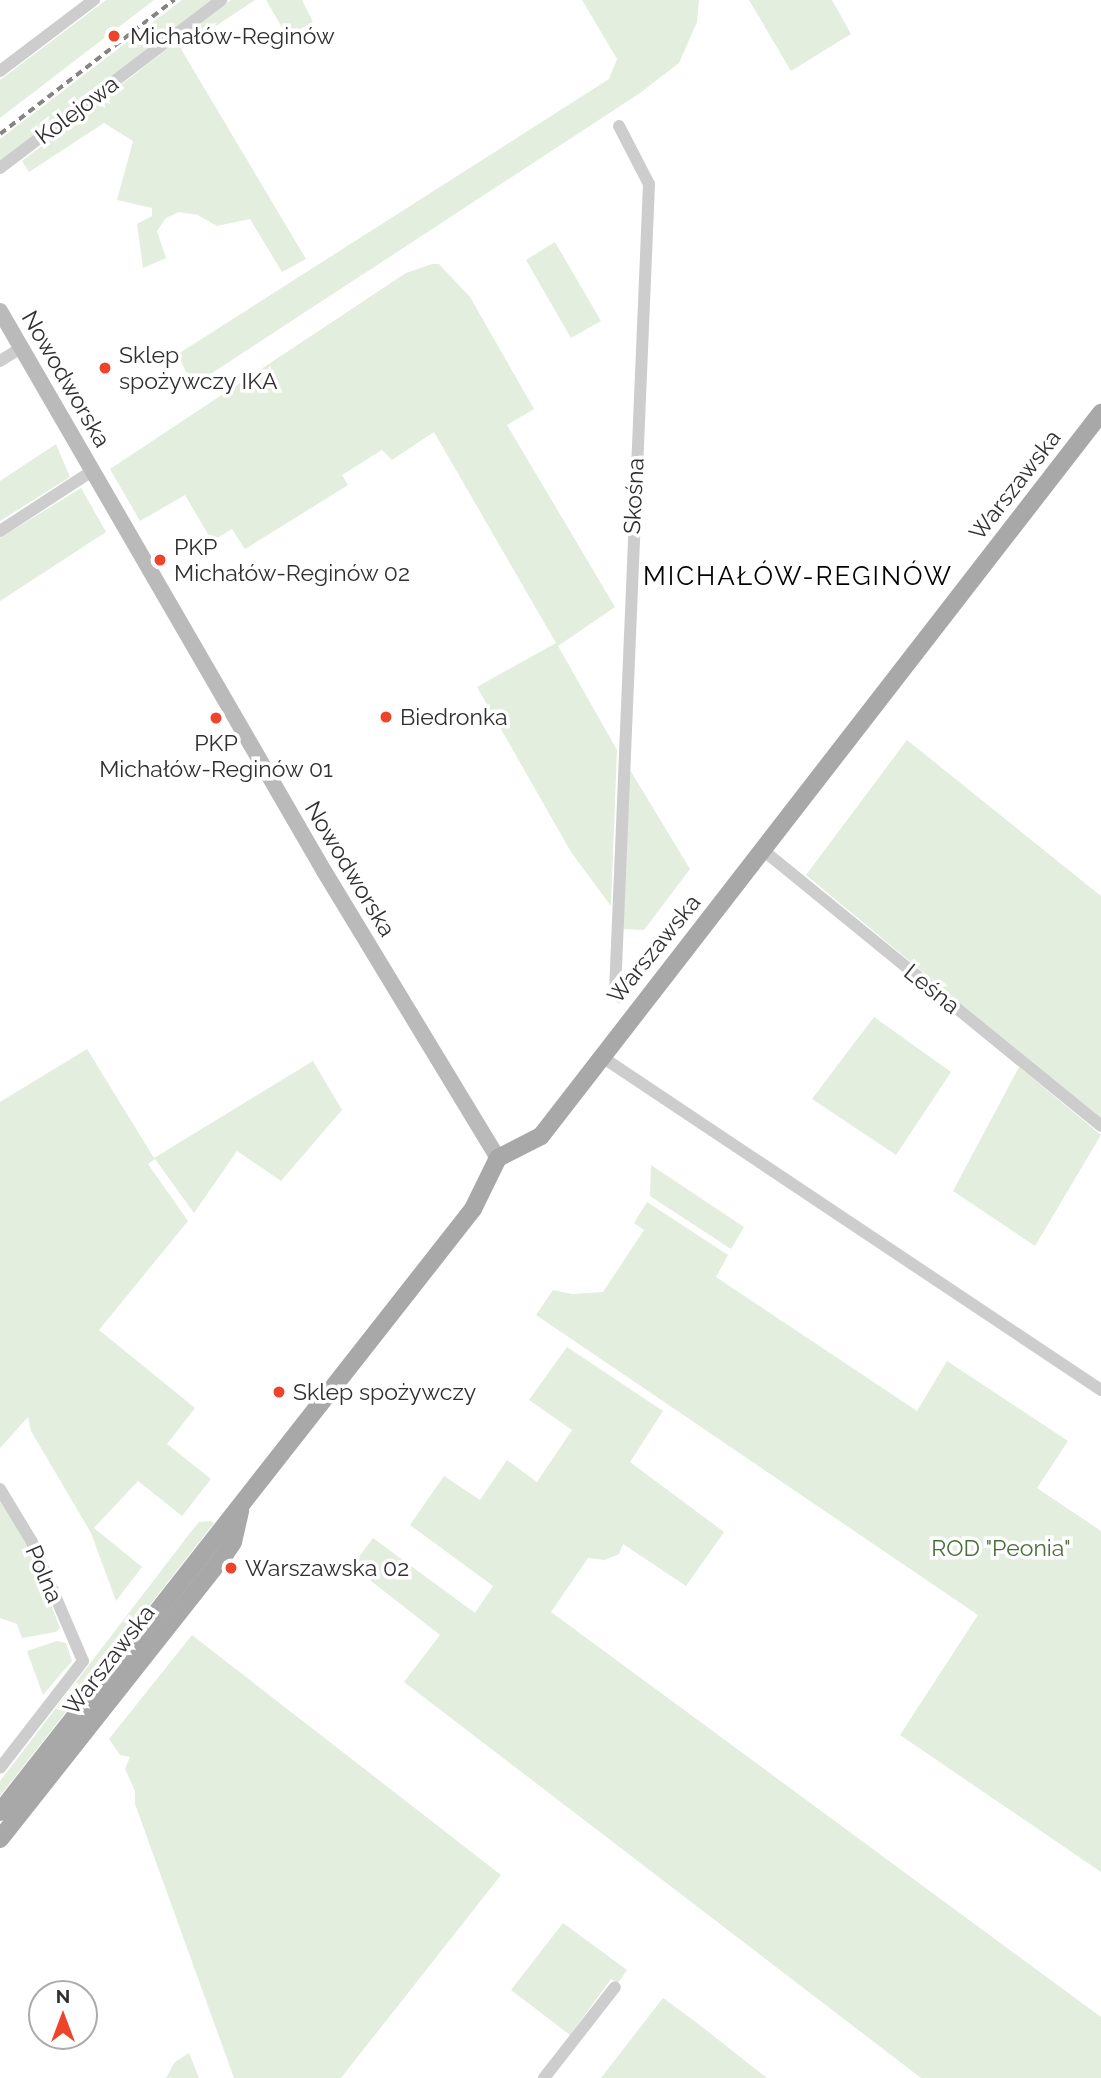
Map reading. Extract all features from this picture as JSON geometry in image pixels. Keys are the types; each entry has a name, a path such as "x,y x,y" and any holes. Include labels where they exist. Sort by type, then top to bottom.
{"main road":[{"name":"Nowodworska","path":"0,311 324,871 498,1158"},
{"name":"Warszawska","path":"0,1812 473,1209 498,1158 541,1136 1101,413"},
{"name":"Warszawska","path":"0,1839 225,1554 233,1542 242,1504"}],"street":[{"path":"0,71 94,0"},
{"name":"Kolejowa","path":"0,168 221,0"},
{"name":"Skośna","path":"619,126 649,184 615,980 615,993 620,997"},
{"path":"0,361 21,348"},
{"path":"0,531 92,471"},
{"name":"Leśna","path":"764,851 1101,1126"},
{"path":"602,1057 1101,1390"},
{"name":"Polna","path":"0,1489 32,1542 83,1661 0,1768"},
{"path":"544,2078 615,1987"}],"green space":[{"path":"106,0 154,0 0,118 0,80"},
{"path":"182,0 214,0 0,163 0,139"},
{"path":"231,0 255,0 181,49 306,259 282,272 250,219 217,226 198,215 179,212 166,218 157,231 166,258 143,268 137,224 152,216 152,208 117,200 133,141 104,123 29,172 22,161"},
{"path":"266,0 302,0 313,22 287,36"},
{"path":"582,0 699,0 697,22 679,63 640,93 203,379 186,372 178,354 609,79 617,59"},
{"path":"749,0 832,0 851,34 791,71"},
{"path":"555,242 601,321 571,338 526,260"},
{"path":"439,264 470,297 534,409 507,425 615,607 558,646 617,750 611,906 571,852 477,687 556,643 434,432 392,460 382,450 342,475 348,485 245,549 232,529 212,541 185,495 140,521 110,469 406,273"},
{"path":"56,444 70,477 0,521 0,481"},
{"path":"81,488 106,532 0,601 0,538"},
{"path":"907,740 1101,896 1101,1120 806,875"},
{"path":"627,765 690,869 644,930 622,929"},
{"path":"874,1017 951,1072 896,1155 812,1099"},
{"path":"87,1049 154,1158 313,1061 342,1110 281,1181 237,1151 194,1213 155,1159 148,1164 188,1221 99,1330 195,1408 167,1444 211,1479 182,1516 138,1481 94,1528 142,1567 116,1601 91,1533 31,1431 28,1417 0,1448 0,1102"},
{"path":"1019,1067 1101,1135 1035,1246 953,1191"},
{"path":"651,1165 744,1227 731,1249 650,1196"},
{"name":"ROD \"Peonia\"","path":"647,1202 728,1255 716,1277 917,1411 947,1361 1068,1441 1037,1488 1101,1531 1101,1872 900,1735 978,1615 536,1315 553,1290 572,1294 603,1292 644,1230 634,1223"},
{"path":"567,1347 663,1411 630,1462 724,1532 686,1586 623,1544 619,1554 605,1560 588,1558 551,1612 1101,2017 1101,2078 921,2078 404,1682 440,1635 352,1566 373,1538 475,1613 493,1586 410,1525 444,1476 480,1500 507,1460 537,1482 572,1430 529,1400"},
{"path":"0,1499 32,1554 60,1628 56,1632 22,1638 17,1624 0,1618"},
{"path":"199,1522 214,1523 0,1796 0,1781 190,1533"},
{"path":"192,1635 501,1875 341,2078 234,2078 135,1804 135,1791 125,1769 130,1757 120,1755 109,1739"},
{"path":"57,1641 66,1643 72,1661 43,1695 27,1651"},
{"path":"563,1923 627,1970 618,1983 611,1979 570,2035 511,1990"},
{"path":"663,1998 701,2026 767,2078 601,2078"},
{"path":"189,2053 199,2078 166,2078 175,2062"}],"railway":[{"path":"0,134 174,0"}],"place":[{"name":"Michałów-Reginów","path":"114,36"},
{"name":"Sklep spożywczy IKA","path":"105,368"},
{"name":"PKP Michałów-Reginów 02","path":"160,560"},
{"name":"Biedronka","path":"386,717"},
{"name":"PKP Michałów-Reginów 01","path":"216,718"},
{"name":"Sklep spożywczy","path":"279,1392"},
{"name":"Warszawska 02","path":"231,1568"}],"district":[{"name":"MICHAŁÓW-REGINÓW","path":"798,577"}]}
